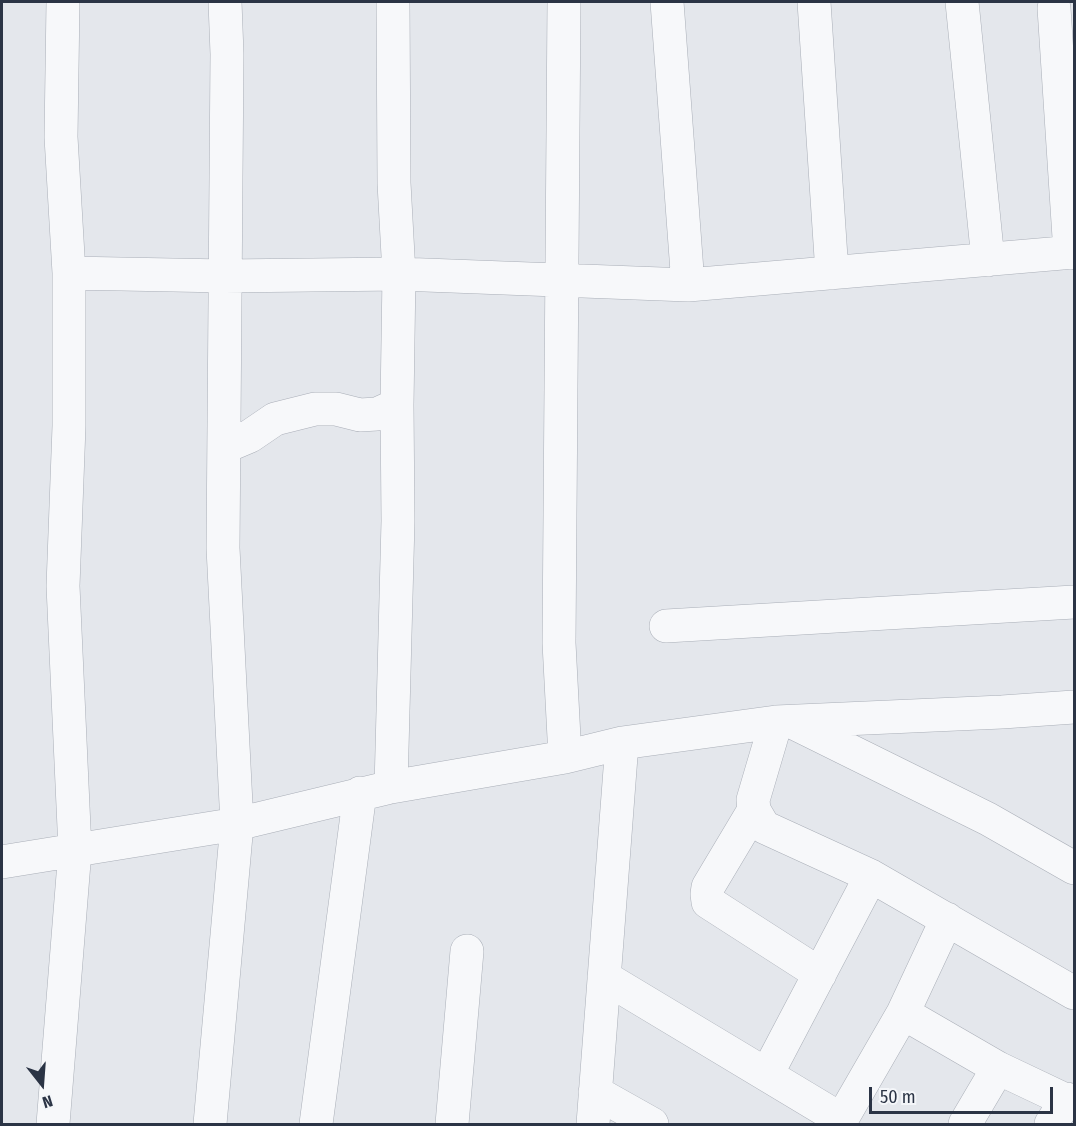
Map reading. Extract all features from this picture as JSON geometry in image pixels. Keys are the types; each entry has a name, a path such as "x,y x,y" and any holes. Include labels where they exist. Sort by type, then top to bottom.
{"street":[{"path":"53,1125 75,850 63,586 69,426 69,273 60,137 63,2"},
{"path":"210,1125 237,824 223,548 225,2"},
{"path":"316,1125 375,790 398,521 399,274 394,183 393,2"},
{"path":"564,2 559,643 565,757"},
{"path":"668,2 688,285"},
{"path":"814,2 832,273"},
{"path":"962,2 988,260"},
{"path":"69,273 225,276 399,274 688,285 1072,252 1054,8"},
{"path":"224,447 250,436 275,419 315,409 360,415 377,414 397,405"},
{"path":"666,626 1074,602"},
{"path":"2,862 237,824 375,790 565,757 622,743 784,722 1074,707"},
{"path":"784,722 753,800 754,810 764,827 871,876 1074,993"},
{"path":"784,722 988,819 1074,868"},
{"path":"592,1125 622,743"},
{"path":"754,810 708,887 706,894 708,902 820,974"},
{"path":"767,1074 871,876"},
{"path":"604,977 767,1074 841,1122 903,1012 947,919"},
{"path":"452,1125 467,951"},
{"path":"903,1012 1064,1109"},
{"path":"964,1125 998,1068"},
{"path":"595,1092 652,1125"}]}
